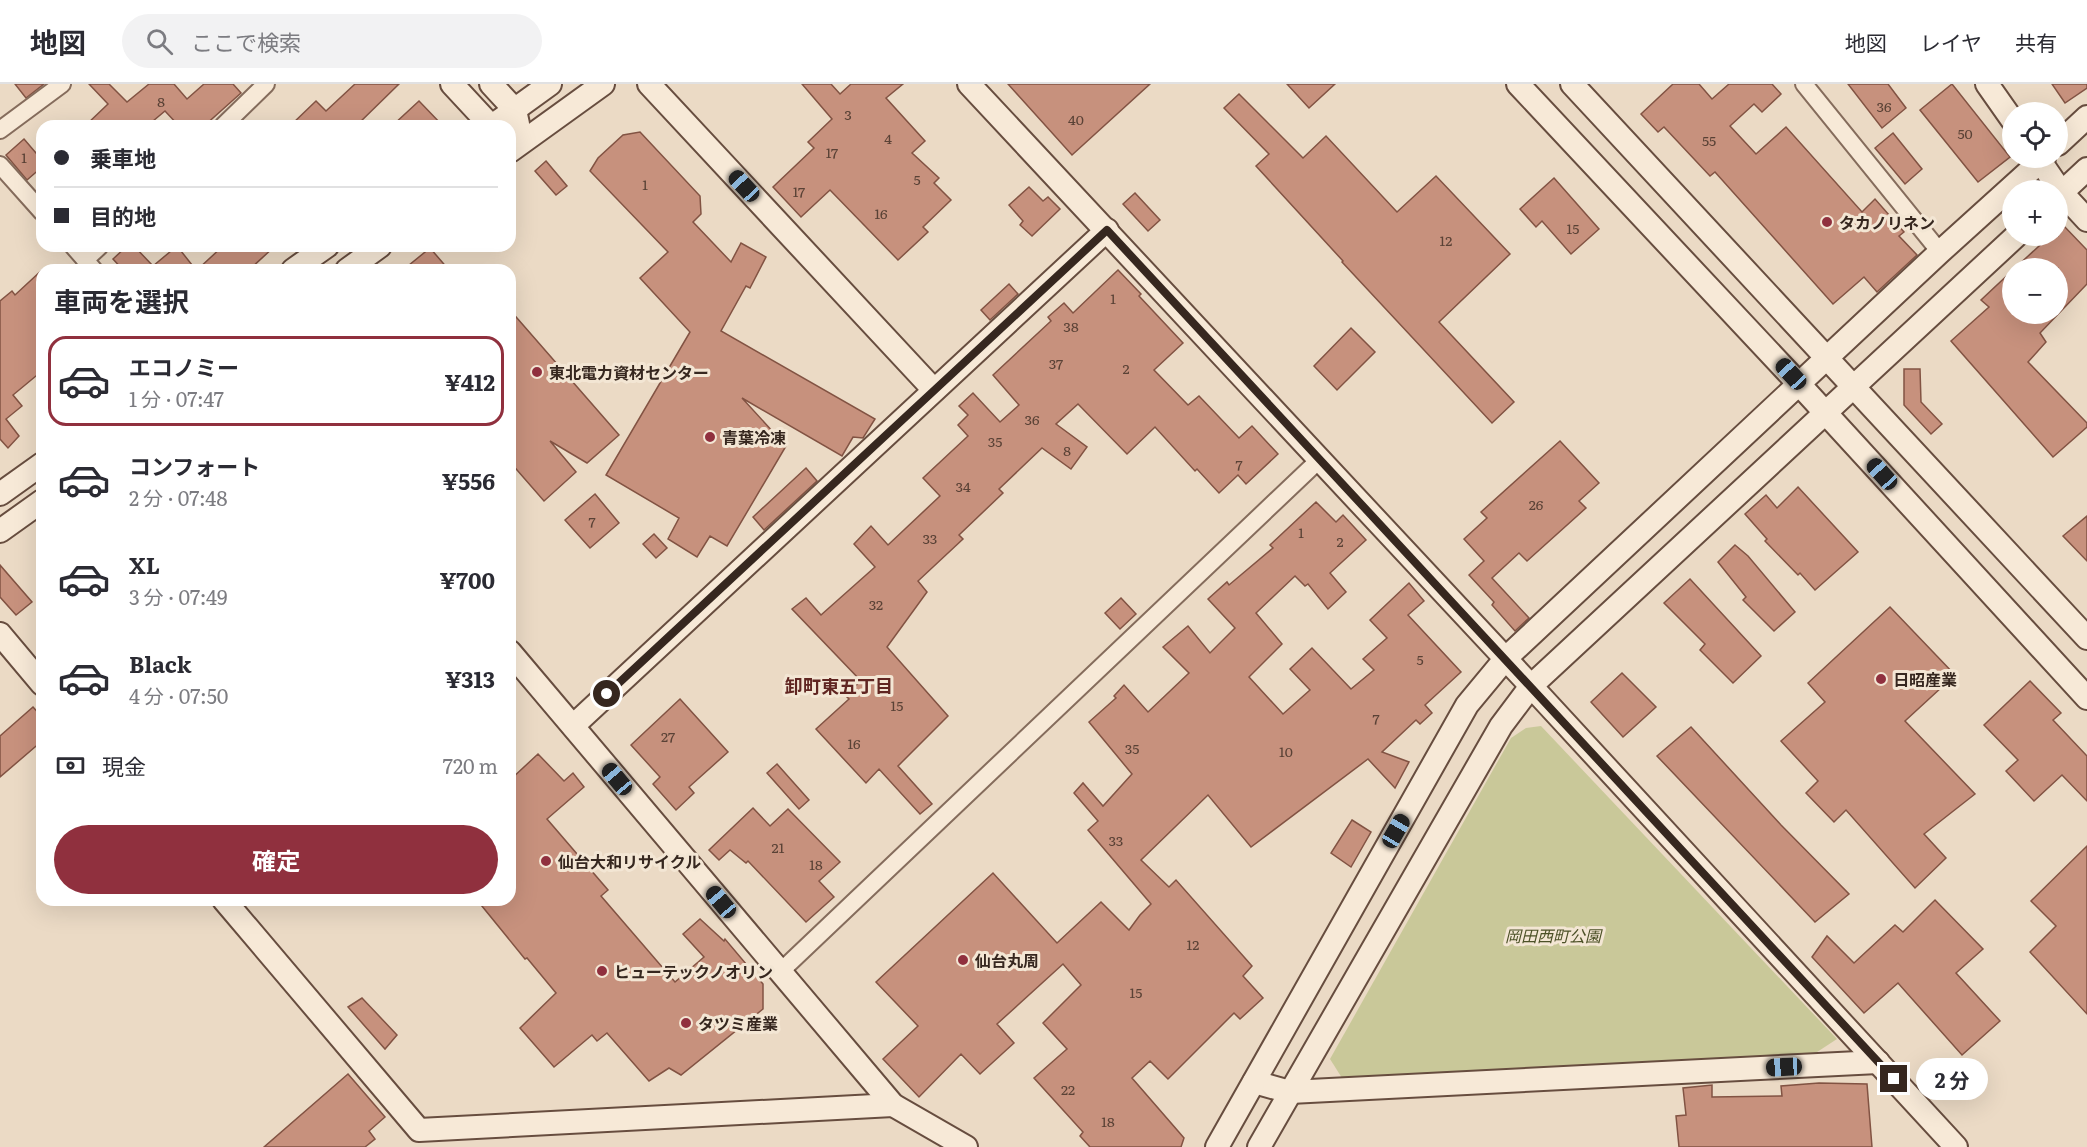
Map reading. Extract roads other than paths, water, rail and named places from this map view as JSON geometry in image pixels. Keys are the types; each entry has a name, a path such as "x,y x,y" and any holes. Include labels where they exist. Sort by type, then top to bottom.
{"street":[{"path":"0,130 62,84"},
{"path":"229,120 266,84"},
{"path":"452,84 486,120"},
{"path":"491,84 515,110 515,120"},
{"path":"501,120 550,84"},
{"path":"516,142 603,84"},
{"path":"649,84 934,390"},
{"path":"969,84 1506,658 1956,1147"},
{"path":"1518,84 1826,413 2087,698"},
{"path":"1572,84 2087,638"},
{"path":"1804,84 1940,252"},
{"path":"1988,84 2002,105"},
{"path":"2068,135 2087,117"},
{"path":"0,165 36,205"},
{"path":"1217,1147 1467,705 1506,658 2031,168"},
{"path":"2068,187 2087,169"},
{"path":"2068,202 2087,220"},
{"path":"573,726 1107,230"},
{"path":"1259,1147 1501,726 1531,686 2005,246"},
{"path":"78,252 89,264"},
{"path":"302,264 318,252"},
{"path":"355,264 372,252"},
{"path":"780,972 1319,460"},
{"path":"0,494 36,468"},
{"path":"0,531 36,505"},
{"path":"0,634 36,677"},
{"path":"516,659 893,1105 966,1147"},
{"path":"229,906 419,1130 893,1105"},
{"path":"1254,1082 1290,1092 1878,1062"}],"place":[{"name":"タカノリネン","path":"1827,222"},
{"name":"東北電力資材センター","path":"537,372"},
{"name":"青葉冷凍","path":"710,437"},
{"name":"日昭産業","path":"1881,679"},
{"name":"仙台大和リサイクル","path":"546,861"},
{"name":"仙台丸周","path":"963,960"},
{"name":"ヒューテックノオリン","path":"602,971"},
{"name":"タツミ産業","path":"686,1023"}],"district":[{"name":"卸町東五丁目","path":"839,685"}],"park label":[{"name":"岡田西町公園","path":"1553,935"}]}
